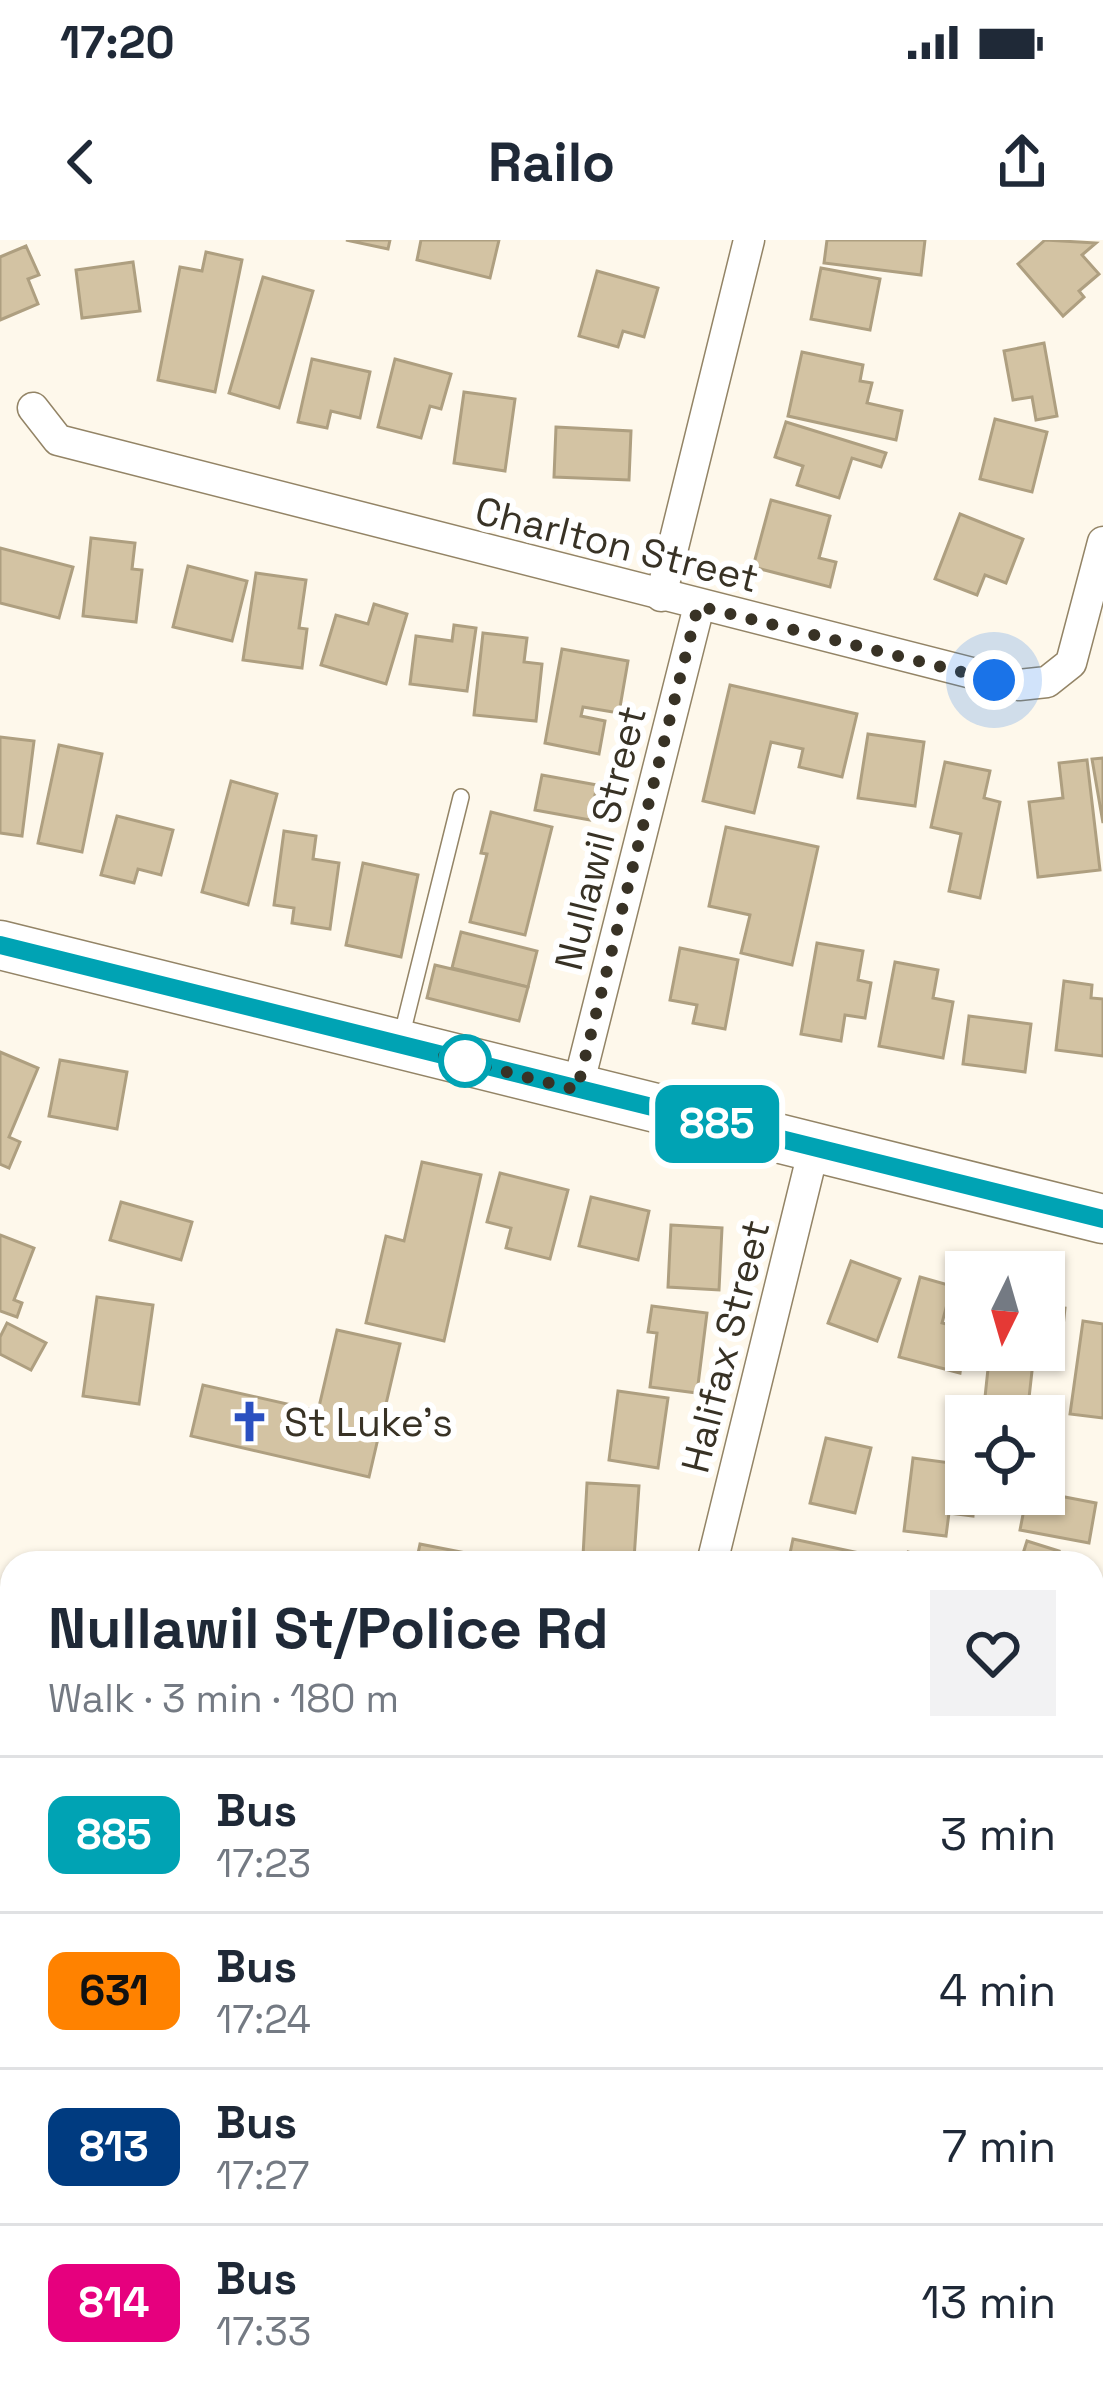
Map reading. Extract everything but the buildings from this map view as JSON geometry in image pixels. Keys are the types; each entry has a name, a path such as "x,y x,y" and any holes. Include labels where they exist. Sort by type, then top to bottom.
{"main road":[{"path":"0,945 1103,1219"}],"street":[{"path":"661,596 749,240"},
{"name":"Charlton Street","path":"33,408 58,440 698,606 1032,686 1058,677 1071,663 1103,542"},
{"name":"Nullawil Street","path":"577,1090 698,606"},
{"name":"Halifax Street","path":"715,1551 814,1148"}],"lane":[{"path":"399,1045 461,797"}],"bus line":[{"name":"885","path":"0,945 1103,1219"}],"place":[{"name":"St Luke's","path":"250,1422"}],"route":[{"path":"465,1061 444,1056 577,1090 698,606 994,680"}]}
